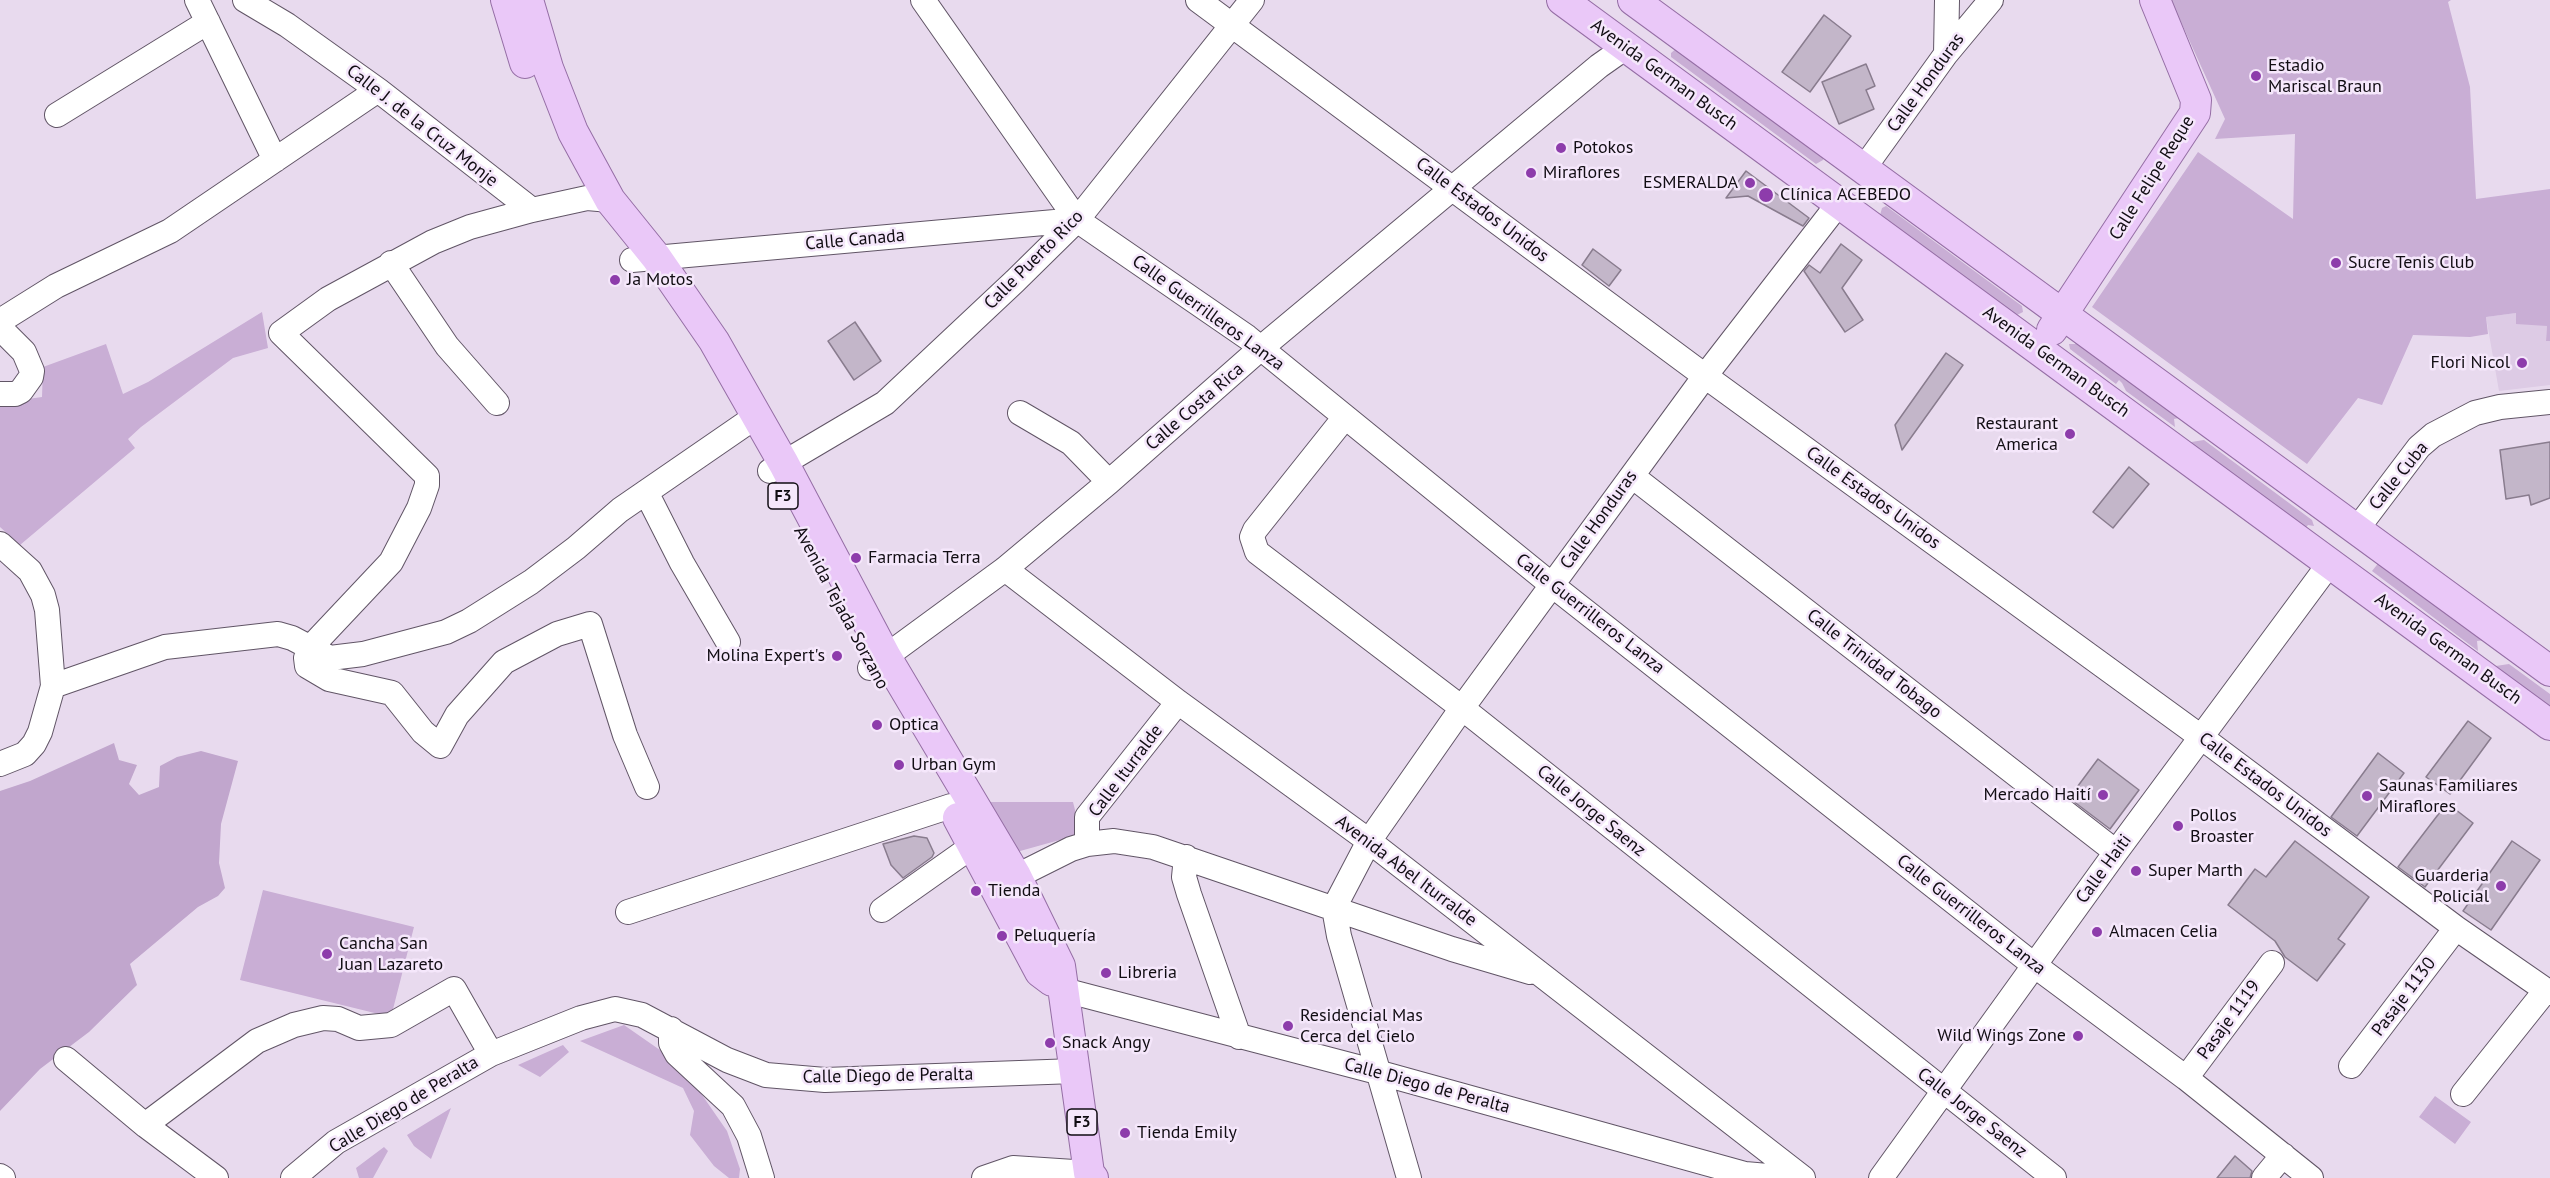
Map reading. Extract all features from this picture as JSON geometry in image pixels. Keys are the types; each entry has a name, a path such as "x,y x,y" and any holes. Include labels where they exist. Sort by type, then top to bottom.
{"main road":[{"name":"Avenida Tejada Sorzano","path":"506,0 530,81 547,122 598,199 644,258 698,352 750,419 777,468 832,600 878,662 1006,881 1040,972 1064,990"},
{"name":"Avenida Tejada Sorzano","path":"528,0 548,68 598,199"},
{"name":"Avenida German Busch","path":"1562,0 2550,725"},
{"name":"Calle Felipe Reque","path":"2039,349 2195,113 2196,100 2155,0"},
{"path":"1626,47 1648,4 1864,168 2550,672"},
{"path":"1839,203 1864,168"},
{"path":"2330,563 2356,529"},
{"name":"Avenida Tejada Sorzano","path":"878,662 951,806 974,844 1006,881"},
{"name":"F3","path":"1064,990 1091,1176"}],"street":[{"path":"197,0 275,160"},
{"name":"Calle J. de la Cruz Monje","path":"245,0 287,25 378,90 532,210"},
{"name":"Calle Guerrilleros Lanza","path":"923,0 1077,220 1262,348 1552,585 2034,965 2186,1078 2311,1178"},
{"name":"Calle Estados Unidos","path":"1198,0 1705,376 2201,737 2456,928 2548,992"},
{"name":"Calle Puerto Rico","path":"777,468 885,404 1077,220 1252,0"},
{"path":"1946,54 1947,0"},
{"name":"Calle Honduras","path":"1864,168 1946,54 1991,0"},
{"path":"57,115 208,22"},
{"name":"Calle Costa Rica","path":"878,662 1005,569 1452,188 1599,66 1626,47"},
{"path":"0,321 56,286 170,231 378,90"},
{"path":"598,199 532,210 470,227 433,242 328,299 281,333 427,476 427,485 419,508 392,562 310,648 306,658 307,666 316,674 392,693 423,732 440,746 457,715 504,662 557,634 590,624 626,735 647,787"},
{"name":"Calle Honduras","path":"1334,908 1370,841 1462,708 1705,376 1839,203"},
{"name":"Calle Canada","path":"644,258 1077,220"},
{"path":"391,263 447,346 497,404"},
{"path":"0,328 24,352 32,370 31,377 21,391 15,394 0,394"},
{"name":"Calle Cuba","path":"2356,529 2419,447 2433,435 2475,413 2500,407 2550,402"},
{"path":"1020,413 1071,443 1109,482"},
{"name":"Calle Jorge Saenz","path":"1345,417 1255,530 1254,545 1264,559 1462,708 2054,1178"},
{"path":"52,686 165,647 278,634 292,638 330,658 446,632 531,582 646,492 750,419"},
{"name":"Calle Trinidad Tobago","path":"1632,476 2116,852"},
{"path":"646,492 682,563 728,642"},
{"path":"0,544 30,571 43,595 47,610 52,686 40,732 34,744 25,754 0,764"},
{"name":"Calle Haiti","path":"1881,1178 2116,852 2330,563"},
{"name":"Avenida Abel Iturralde","path":"1005,569 1178,702 1370,841 1803,1178"},
{"name":"Calle Iturralde","path":"1087,844 1087,817 1178,702"},
{"path":"628,912 951,806"},
{"path":"1006,881 1087,844 1114,841 1153,847 1452,949 1542,976"},
{"path":"882,910 974,844"},
{"path":"1186,857 1184,877 1189,894 1239,1037"},
{"path":"1334,908 1339,936 1409,1178"},
{"name":"Pasaje 1130","path":"2351,1066 2456,928"},
{"name":"Pasaje 1119","path":"2186,1078 2272,963"},
{"path":"145,1125 256,1041 294,1025 323,1018 338,1019 359,1028 391,1025 454,989 491,1054"},
{"name":"Calle Diego de Peralta","path":"1064,990 1377,1072 1745,1174 1790,1178"},
{"path":"2463,1094 2548,992"},
{"name":"Calle Diego de Peralta","path":"293,1178 336,1142 491,1054 581,1018 615,1009 630,1010 748,1069 766,1075 801,1079 1075,1071"},
{"path":"671,1029 671,1043 677,1054 733,1106 749,1136 762,1178"},
{"path":"66,1059 145,1125 216,1178"},
{"path":"2264,1178 2283,1155"},
{"path":"984,1178 1013,1168 1091,1176"}],"shaded area":[{"name":"Sucre Tenis Club","path":"2171,0 2451,0 2448,2 2470,87 2476,199 2550,189 2550,341 2546,341 2547,326 2516,324 2516,313 2486,317 2488,334 2470,337 2413,335 2382,405 2358,398 2307,464 2092,307 2198,152 2293,219 2295,134 2215,139 2225,119"},
{"path":"1678,47 1824,157 1823,160 1816,164 1671,57 1671,53"},
{"path":"1886,206 2022,306 2023,312 2015,316 1879,219 1882,208"},
{"path":"262,312 268,348 233,358 141,427 128,439 135,448 20,545 0,527 0,403 42,397 43,367 106,344 123,394 148,382"},
{"name":"Flori Nicol","path":"2516,313 2547,326 2546,341 2550,341 2550,385 2499,391 2486,317"},
{"path":"2079,339 2184,417 2174,419 2175,427 2126,391 2119,380 2116,384 2070,349 2069,344 2075,344"},
{"path":"2204,440 2312,520 2314,526 2308,525 2304,530 2185,443"},
{"path":"2380,561 2486,640 2477,641 2478,651 2372,571"},
{"path":"2509,664 2550,694 2550,711 2489,667"},
{"path":"114,743 119,760 137,765 129,784 139,795 159,787 160,766 177,757 201,751 238,761 221,824 219,863 225,888 218,896 198,907 130,964 137,985 89,1032 40,1069 0,1111 0,791 30,781"},
{"path":"987,802 1073,802 1081,834 1013,853"},
{"name":"Cancha San Juan Lazareto","path":"263,890 414,927 391,1017 240,980"},
{"path":"624,1025 670,1057 700,1092 727,1131 740,1169 739,1178 729,1178 714,1166 690,1135 694,1111 683,1088 580,1041"},
{"path":"563,1045 569,1052 540,1077 518,1065"},
{"path":"2435,1096 2471,1122 2455,1144 2419,1117"},
{"path":"451,1108 431,1159 414,1146 407,1135"},
{"path":"384,1147 388,1151 373,1178 359,1178 356,1168"}],"building":[{"path":"1824,15 1851,36 1810,92 1782,72"},
{"path":"1866,64 1875,86 1866,90 1874,109 1839,124 1822,82"},
{"name":"ESMERALDA","path":"1746,171 1809,218 1803,226 1748,196 1726,198"},
{"path":"1841,244 1862,260 1842,288 1863,320 1845,332 1804,271 1809,265 1820,273"},
{"path":"1593,249 1621,270 1609,286 1582,265"},
{"path":"855,322 881,361 854,380 828,341"},
{"path":"1946,353 1963,365 1902,450 1895,425"},
{"path":"2550,442 2550,498 2531,505 2529,495 2506,499 2500,450"},
{"path":"2129,467 2149,484 2113,528 2093,512"},
{"path":"2468,721 2491,738 2450,794 2426,777"},
{"name":"Saunas Familiares Miraflores","path":"2378,753 2404,773 2357,836 2331,817"},
{"name":"Mercado Haití","path":"2098,759 2139,790 2110,829 2069,798"},
{"path":"2447,803 2473,823 2425,887 2398,867"},
{"path":"914,836 927,838 934,853 932,857 903,878 891,865 883,844"},
{"path":"2295,841 2369,897 2338,939 2345,944 2317,981 2285,957 2275,941 2228,905 2255,869 2266,877"},
{"name":"Guarderia Policial","path":"2512,841 2540,860 2491,930 2463,911"},
{"path":"2235,1156 2252,1171 2250,1178 2217,1178"}],"place":[{"name":"Estadio Mariscal Braun","path":"2256,76"},
{"name":"Potokos","path":"1561,148"},
{"name":"Miraflores","path":"1531,173"},
{"name":"ESMERALDA","path":"1750,183"},
{"name":"Clínica ACEBEDO","path":"1766,195"},
{"name":"Sucre Tenis Club","path":"2336,263"},
{"name":"Ja Motos","path":"615,280"},
{"name":"Flori Nicol","path":"2522,363"},
{"name":"Restaurant America","path":"2070,434"},
{"name":"Farmacia Terra","path":"856,558"},
{"name":"Molina Expert's","path":"837,656"},
{"name":"Optica","path":"877,725"},
{"name":"Urban Gym","path":"899,765"},
{"name":"Mercado Haití","path":"2103,795"},
{"name":"Saunas Familiares Miraflores","path":"2367,796"},
{"name":"Pollos Broaster","path":"2178,826"},
{"name":"Super Marth","path":"2136,871"},
{"name":"Guarderia Policial","path":"2501,886"},
{"name":"Tienda","path":"976,891"},
{"name":"Almacen Celia","path":"2097,932"},
{"name":"Peluquería","path":"1002,936"},
{"name":"Cancha San Juan Lazareto","path":"327,954"},
{"name":"Libreria","path":"1106,973"},
{"name":"Residencial Mas Cerca del Cielo","path":"1288,1026"},
{"name":"Wild Wings Zone","path":"2078,1036"},
{"name":"Snack Angy","path":"1050,1043"},
{"name":"Tienda Emily","path":"1125,1133"}]}
